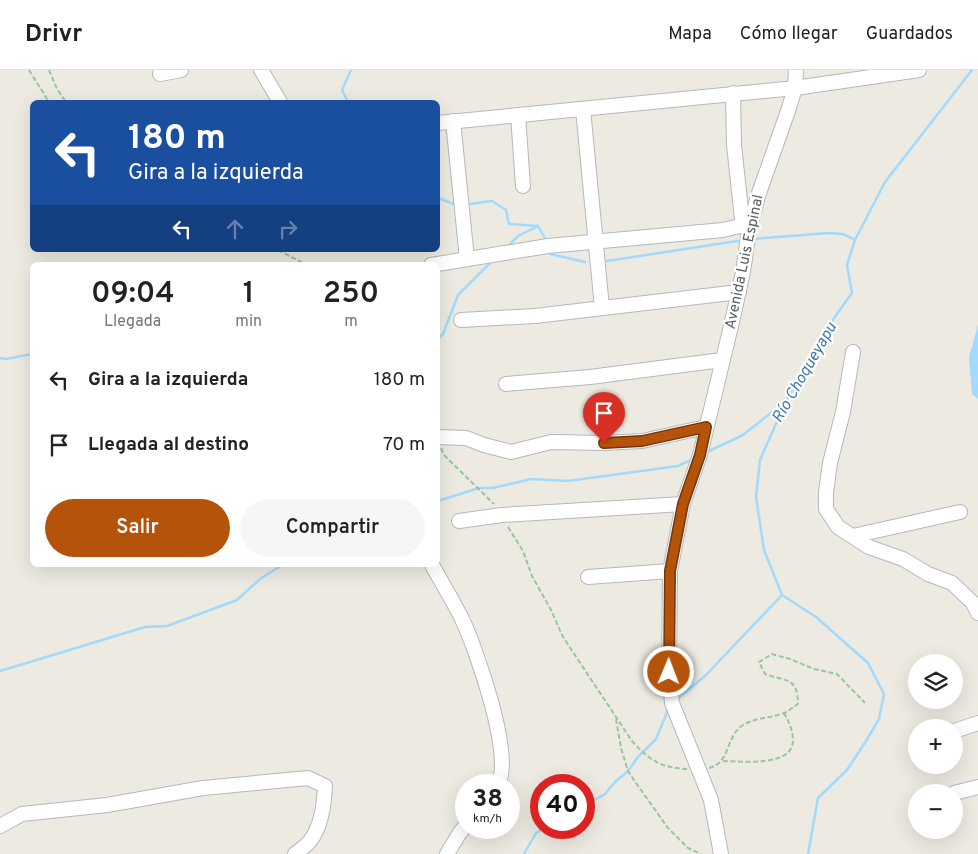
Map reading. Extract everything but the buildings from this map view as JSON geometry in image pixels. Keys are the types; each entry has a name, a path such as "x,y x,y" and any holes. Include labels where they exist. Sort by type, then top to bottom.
{"street":[{"path":"160,74 181,70"},
{"path":"261,70 279,100"},
{"name":"Avenida Luis Espinal","path":"721,854 711,800 672,703 669,672 670,571 683,504 700,455 739,292 746,227 794,88 796,70"},
{"path":"440,122 794,88 919,70"},
{"path":"440,263 548,246 746,227 742,219 734,145 733,93"},
{"path":"583,109 602,308"},
{"path":"518,115 523,186"},
{"path":"453,121 467,258"},
{"path":"461,320 535,316 739,292"},
{"path":"853,352 843,412 830,462 826,509 838,527 869,546 903,559 928,574 952,583 973,603 978,613"},
{"path":"506,384 590,377 722,360"},
{"path":"440,442 466,438 484,446 511,452 551,442 604,443 642,441 706,427"},
{"path":"459,521 502,515 683,504"},
{"path":"853,536 960,512"},
{"path":"433,567 462,620 484,676 503,762 501,774"},
{"path":"588,577 670,571"},
{"path":"963,728 978,724"},
{"path":"0,826 22,814 107,805 203,788 308,778 325,786 320,823 310,841 295,854"},
{"path":"963,791 978,787"},
{"path":"447,854 456,839"}],"path":[{"path":"29,70 47,100"},
{"path":"48,70 65,100"},
{"path":"282,252 301,262"},
{"path":"440,445 444,455 478,488 502,515 523,551 532,576 551,610 563,637 632,741 653,762 678,769 700,770 714,766 722,761 758,762 778,759 789,752 794,738 791,725 784,713"},
{"path":"722,761 732,738 739,729 750,721 784,713 798,704 798,690 791,681 765,674 759,662 772,654 814,669 837,674 865,702"},
{"path":"616,717 628,771 668,828 688,848 701,854"}],"water":[{"path":"978,325 978,399 972,394 969,357"}],"waterway":[{"path":"347,100 342,90 351,70"},
{"name":"Río Choqueyapu","path":"808,854 818,798 847,770 866,741 879,719 884,694 868,663 816,617 782,595 764,550 756,497 760,460 786,401 819,347 834,318 852,293 847,265 855,240 885,182 972,70"},
{"path":"440,199 457,205"},
{"path":"470,204 492,201 506,210 509,224 538,226 547,242"},
{"path":"506,248 518,236 538,226"},
{"path":"752,239 828,233 843,234 855,240"},
{"path":"607,261 744,240"},
{"path":"549,250 550,254 585,262"},
{"path":"440,337 443,334 458,295 491,262"},
{"path":"0,358 6,359 30,354"},
{"path":"705,453 743,435 786,401"},
{"path":"440,500 479,488 493,488 531,479 568,481 678,466 693,459"},
{"path":"0,671 145,627 167,626 237,600 260,579 279,567"},
{"path":"676,700 705,676 782,595"},
{"path":"595,800 605,794 656,739 668,710"},
{"path":"524,854 533,839"}],"route":[{"path":"604,443 642,441 706,427 700,455 683,504 676,532 670,571 669,672"}]}
